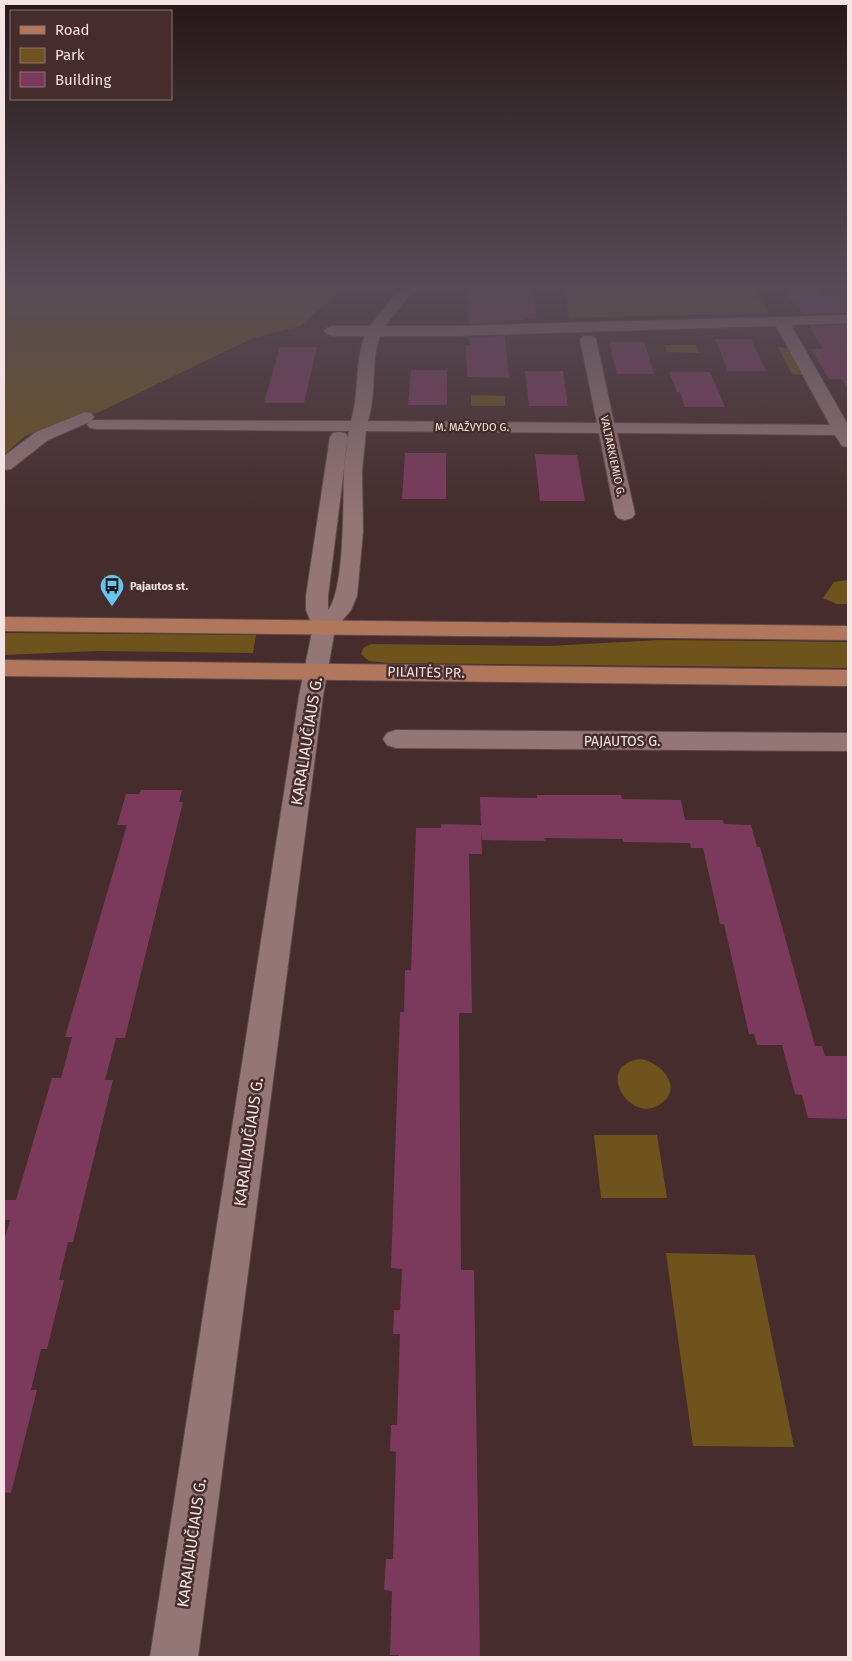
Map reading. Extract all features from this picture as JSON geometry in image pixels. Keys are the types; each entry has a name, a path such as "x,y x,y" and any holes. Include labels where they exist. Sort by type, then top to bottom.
{"main road":[{"path":"4,624 848,633"},
{"name":"PILAITĖS PR.","path":"4,668 848,678"}],"street":[{"name":"KARALIAUČIAUS G.","path":"350,381 352,365"},
{"name":"KARALIAUČIAUS G.","path":"174,1657 316,671 324,627 317,610 317,596 333,475 349,421 364,401 366,365"},
{"name":"VALTARKIEMIO G.","path":"594,365 625,514"},
{"path":"806,365 846,434"},
{"name":"M. MAŽVYDO G.","path":"4,465 42,436 90,420 349,421 846,434"},
{"name":"KARALIAUČIAUS G.","path":"324,627 340,610 346,596 353,532 349,421"},
{"name":"PAJAUTOS G.","path":"396,739 848,742"}],"green space":[{"path":"4,365 198,365 95,414 85,412 25,436 4,455"},
{"path":"787,365 797,365 803,375 792,374"},
{"path":"471,395 505,396 505,406 471,406"},
{"path":"848,580 848,604 837,604 823,598 834,582"},
{"path":"4,633 256,635 253,653 98,651 4,655"},
{"path":"659,640 848,642 848,668 388,663 369,661 361,654 363,648 371,644 549,646"},
{"path":"641,1059 657,1066 663,1071 671,1085 667,1099 659,1105 648,1109 637,1107 627,1100 621,1091 618,1081 619,1071 627,1063"},
{"path":"594,1135 657,1135 667,1198 601,1198"},
{"path":"666,1253 755,1255 794,1447 693,1446"}],"building":[{"path":"275,365 313,365 304,403 264,403"},
{"path":"467,365 508,365 509,378 467,377"},
{"path":"615,365 651,365 654,374 617,374"},
{"path":"725,365 763,365 766,371 728,371"},
{"path":"820,365 848,365 848,389 842,379 829,379"},
{"path":"411,370 447,370 447,405 408,405"},
{"path":"525,371 563,371 568,406 529,406"},
{"path":"669,372 710,372 725,407 685,407 680,392 677,392"},
{"path":"405,453 446,453 446,499 402,499"},
{"path":"535,454 577,455 585,501 540,501"},
{"path":"141,790 182,790 179,802 183,802 125,1038 116,1038 105,1080 113,1080 73,1242 68,1242 59,1280 64,1280 47,1349 41,1349 31,1390 37,1390 11,1493 4,1492 4,1241 10,1220 4,1220 4,1200 16,1200 52,1078 61,1078 72,1037 65,1037 127,825 117,825 126,794 139,794"},
{"path":"537,795 621,795 622,799 681,800 685,820 723,820 724,824 751,825 757,847 760,847 815,1046 822,1046 825,1056 848,1056 848,1119 808,1118 802,1095 795,1094 782,1045 757,1045 754,1034 749,1034 724,924 720,924 703,848 691,848 690,843 623,842 623,839 544,838 545,841 482,840 481,826 482,854 469,854 472,1013 459,1013 461,1270 474,1270 480,1657 399,1657 399,1655 390,1655 392,1591 384,1590 386,1559 393,1559 396,1452 390,1451 391,1425 397,1425 400,1334 393,1334 394,1310 400,1310 402,1269 391,1268 400,1012 404,1012 405,970 411,970 416,828 441,828 441,824 481,825 480,797 537,798"}],"place":[{"name":"Pajautos st.","path":"112,607"}]}
